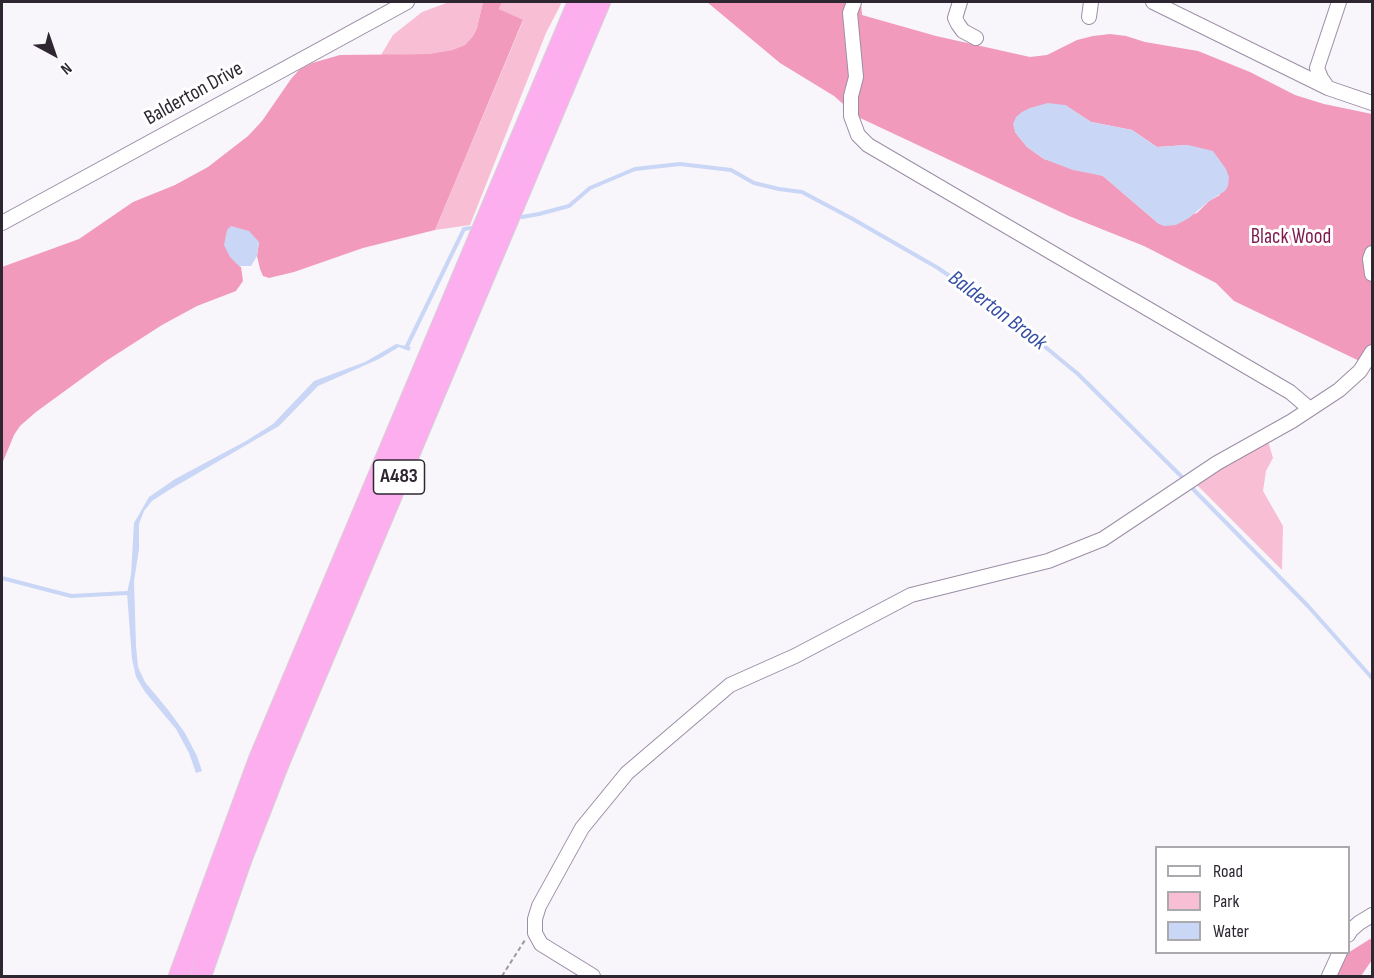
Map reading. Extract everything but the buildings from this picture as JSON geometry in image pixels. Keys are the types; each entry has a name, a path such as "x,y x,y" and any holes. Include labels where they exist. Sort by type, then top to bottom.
{"highway":[{"name":"A483","path":"179,976 259,759 578,2"},
{"name":"A483","path":"201,976 242,858 279,763 600,2"}],"lane":[{"name":"Balderton Drive","path":"2,223 407,2"},
{"path":"854,2 850,13 856,77 851,96 851,117 858,135 868,145 1290,393 1310,409"},
{"path":"957,2 958,24 963,31 976,38"},
{"path":"1089,17 1091,2"},
{"path":"1153,2 1329,88 1372,103"},
{"path":"1329,88 1317,68 1339,2"},
{"path":"1372,253 1370,259 1372,274"},
{"path":"593,976 541,944 535,933 539,906 582,828 627,773 730,686 795,656 911,595 1048,561 1103,539 1194,479 1339,390 1360,371 1372,352"},
{"path":"1350,931 1372,915"},
{"path":"1329,976 1339,954"}],"path":[{"path":"502,976 535,925"}],"green space":[{"path":"449,2 483,2 477,28 465,45 428,54 381,55 393,35 422,12"},
{"path":"483,2 502,2 499,9 523,20 435,230 363,248 294,272 269,278 263,276 260,269 257,256 259,242 239,266 243,281 236,291 197,306 162,325 106,361 36,412 20,426 14,435 2,464 2,267 79,239 133,202 175,185 208,167 248,136 262,121 299,70 312,63 340,55 428,54 452,50 465,45 473,36"},
{"path":"502,2 562,2 546,33 470,225 435,230 523,21 499,9"},
{"name":"Black Wood","path":"707,2 861,2 862,15 936,36 1030,57 1047,55 1077,40 1093,36 1110,34 1126,36 1145,42 1198,51 1250,72 1295,95 1372,114 1372,367 1234,301 1216,283 1144,246 1069,216 858,117 834,96 780,63","holes":["1065,105 1091,122 1132,130 1157,147 1188,145 1220,195 1209,201 1197,213 1159,224 1103,176 1044,159 1027,147 1015,132"]},
{"path":"1268,441 1273,458 1266,471 1263,491 1283,526 1282,570 1194,482"},
{"path":"1370,939 1372,940 1372,960 1361,976 1334,976 1343,956 1350,954 1350,952"}],"water":[{"path":"1048,103 1065,105 1091,122 1132,130 1157,147 1188,145 1213,151 1226,169 1229,177 1228,186 1225,191 1189,218 1176,225 1159,224 1103,176 1073,170 1044,159 1027,147 1015,132 1013,124 1016,117 1030,108"},
{"path":"231,226 249,231 259,242 257,256 251,266 239,266 230,257 224,245 227,230"},
{"path":"396,344 411,347 409,351 399,347 379,359 318,386 279,426 169,490 152,501 144,511 139,524 139,549 134,581 138,667 145,682 185,733 202,771 196,773 189,753 176,729 145,692 136,677 132,659 127,593 131,575 134,523 149,497 175,479 273,424 314,381 365,362"}],"waterway":[{"name":"Balderton Brook","path":"522,217 569,206 590,188 635,169 680,164 731,170 754,183 802,192 938,268 1009,317 1078,374 1185,480"},
{"name":"Balderton Brook","path":"407,346 464,229 471,228"},
{"name":"Balderton Brook","path":"1190,486 1308,606 1372,678"},
{"path":"2,578 71,596 127,593"}]}
